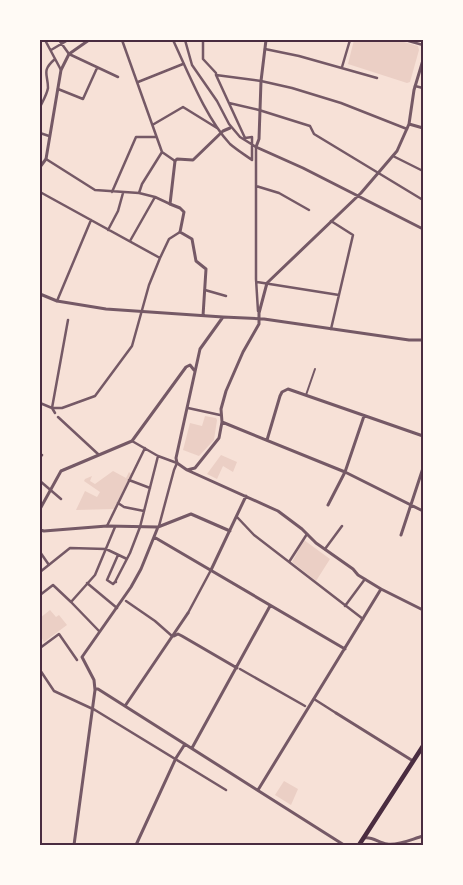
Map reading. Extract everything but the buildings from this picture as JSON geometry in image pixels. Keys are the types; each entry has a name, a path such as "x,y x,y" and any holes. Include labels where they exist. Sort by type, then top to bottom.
{"main road":[{"path":"359,845 423,746"}],"street":[{"path":"45,40 61,70"},
{"path":"60,40 69,54 118,77"},
{"path":"51,50 68,40"},
{"path":"40,166 46,159 61,70 69,54 89,40"},
{"path":"122,40 162,152 175,161"},
{"path":"173,40 204,105 221,131 232,145 252,160 252,137 245,138 216,73 203,59 203,40"},
{"path":"185,40 192,65 217,101 232,129 240,137 256,147 423,229"},
{"path":"188,470 195,468 218,441 222,422 220,416 221,406 230,379 259,325 256,147 259,139 261,81 266,40"},
{"path":"342,68 350,40"},
{"path":"405,40 423,45"},
{"path":"265,49 302,56 377,78"},
{"path":"40,107 48,90 45,73 49,64 55,59"},
{"path":"259,313 267,283 358,196 393,156 408,129 415,86 423,60"},
{"path":"138,82 183,64"},
{"path":"58,89 83,99 97,68"},
{"path":"216,75 261,81 292,88 341,103 408,129"},
{"path":"415,86 423,88"},
{"path":"229,103 310,126 314,134 423,200"},
{"path":"153,125 183,107 221,131"},
{"path":"409,124 423,128"},
{"path":"175,161 180,158 193,160 221,131 232,129"},
{"path":"40,133 49,136"},
{"path":"112,192 136,138 156,137"},
{"path":"139,193 142,184 162,152"},
{"path":"393,156 423,171"},
{"path":"40,403 52,408 62,408 95,396 132,346 153,276 169,239 180,232 184,212 180,208 155,197 139,193 95,190 46,159"},
{"path":"170,204 175,161"},
{"path":"256,186 279,192 310,210"},
{"path":"40,192 160,258"},
{"path":"108,230 118,211 123,193"},
{"path":"130,242 155,197"},
{"path":"57,301 91,220"},
{"path":"331,221 353,235 331,329"},
{"path":"180,232 190,237 196,261 206,269 203,316"},
{"path":"257,282 340,295"},
{"path":"205,290 226,296"},
{"path":"40,294 57,301 106,309 223,318 259,318 409,340 423,340"},
{"path":"74,845 95,690 94,680 82,660 99,631 117,608 141,569 158,527 177,463 176,458 200,349 223,318"},
{"path":"55,413 52,408 68,320"},
{"path":"40,509 61,471 132,441 188,365 192,366 194,373"},
{"path":"267,440 280,396 282,392 288,390 423,436"},
{"path":"188,408 220,416"},
{"path":"328,505 344,472 364,416"},
{"path":"58,417 98,454"},
{"path":"222,422 344,472 423,511"},
{"path":"132,441 158,456 177,463 188,470 278,511 365,579 423,610"},
{"path":"107,526 145,448"},
{"path":"118,555 107,580 113,584 116,582 127,559 140,527 158,456"},
{"path":"401,535 423,468"},
{"path":"129,480 150,488"},
{"path":"40,481 61,499"},
{"path":"124,706 188,613 211,570 246,496"},
{"path":"118,503 144,511"},
{"path":"41,531 107,526 158,527 192,514 230,531"},
{"path":"236,517 254,535 363,619"},
{"path":"325,549 342,526"},
{"path":"71,602 95,575 115,527"},
{"path":"289,563 307,534"},
{"path":"154,537 345,649"},
{"path":"40,572 70,548 106,549 127,559"},
{"path":"40,552 48,565"},
{"path":"345,606 365,579"},
{"path":"87,583 117,608"},
{"path":"40,594 55,586 99,631"},
{"path":"258,790 381,589"},
{"path":"126,601 155,621 173,637"},
{"path":"192,748 238,668 270,606"},
{"path":"40,648 59,634 77,660"},
{"path":"173,637 178,634 305,706"},
{"path":"40,670 54,691 92,709 176,758 226,790"},
{"path":"95,690 97,688 344,845"},
{"path":"314,699 413,761"},
{"path":"136,845 176,758 185,744"},
{"path":"363,839 370,837 381,842 395,844 423,836"}],"lane":[{"path":"306,395 315,369"}],"shaded area":[{"path":"354,40 397,40 418,46 419,50 410,82 407,83 348,64"},
{"path":"205,416 216,418 217,420 214,440 199,456 183,450 190,423 202,426"},
{"path":"221,455 237,462 233,472 223,466 217,479 207,474"},
{"path":"113,471 126,478 129,472 131,474 114,509 76,510 85,491 97,497 100,492 84,481 85,479 92,476 90,481 95,484"},
{"path":"304,540 330,559 316,581 292,562"},
{"path":"50,610 56,617 59,615 67,625 44,642 40,635 40,618"},
{"path":"284,781 298,789 291,805 275,795"}]}
